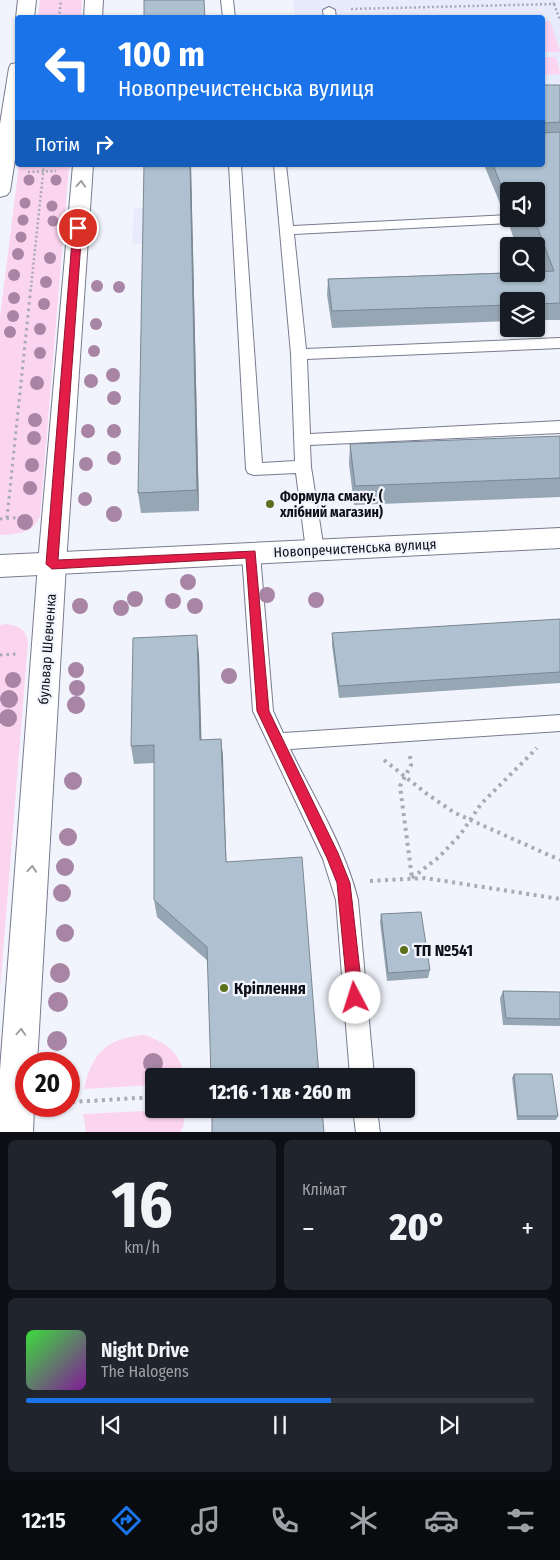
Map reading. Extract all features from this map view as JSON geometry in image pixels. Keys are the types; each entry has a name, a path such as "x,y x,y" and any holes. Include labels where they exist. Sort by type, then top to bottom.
{"main road":[{"path":"25,15 27,0"},
{"path":"93,15 94,0"},
{"path":"0,191 15,88"},
{"name":"бульвар Шевченка","path":"14,1132 52,564 72,168"},
{"name":"Новопречистенська вулиця","path":"0,566 560,538"}],"lane":[{"path":"227,0 228,15"},
{"path":"235,167 254,469 303,466"},
{"path":"280,167 299,354 303,466 315,550"},
{"path":"286,230 500,220"},
{"path":"299,354 560,343"},
{"path":"303,440 560,427"},
{"path":"251,554 263,711 333,857 347,900 361,1068"},
{"path":"277,742 557,723"},
{"path":"366,1118 368,1132"}],"path":[{"path":"59,15 61,0"},
{"path":"552,0 560,20"},
{"path":"329,14 554,4"},
{"path":"7,518 44,167"},
{"path":"20,172 72,168"},
{"path":"0,519 34,517"},
{"path":"412,878 439,857 460,835 480,804 532,755 557,723"},
{"path":"407,733 411,765 400,786 412,878"},
{"path":"356,736 442,805 560,860"},
{"path":"343,883 412,878 457,882 560,899"},
{"path":"80,1102 145,1098"}],"shaded area":[{"path":"40,0 82,0 81,15 38,15"},
{"path":"293,0 558,0 560,3 560,91 545,91 545,15 295,15"},
{"path":"545,21 550,21 560,52 545,52"},
{"path":"545,57 556,57 560,74 545,75"},
{"path":"19,167 69,167 40,516 29,530 0,535 0,317"},
{"path":"134,208 144,208 142,244 132,244"},
{"path":"6,624 24,631 28,642 0,990 0,625"},
{"path":"144,1035 159,1041 176,1055 183,1068 145,1068 145,1086 84,1089 87,1076 103,1050 111,1044"},
{"path":"145,1111 145,1118 184,1118 180,1132 86,1132 83,1114"}],"building":[{"path":"144,0 204,0 205,15 144,15"},
{"path":"545,85 560,85 560,122 545,123"},
{"path":"560,132 560,303 545,304 545,292 500,292 500,305 332,311 328,279 500,273 500,282 545,282 545,272 554,271 545,247 545,237 541,237 537,227 545,227 545,182 500,182 494,167 545,167 545,133"},
{"path":"144,167 190,167 197,490 138,493"},
{"path":"560,436 560,478 355,486 350,444"},
{"path":"560,619 560,672 339,686 332,633"},
{"path":"197,635 200,740 221,739 226,862 302,857 318,1068 211,1068 207,947 154,900 154,745 131,746 133,638"},
{"name":"ТП №541","path":"421,912 430,970 388,973 381,914"},
{"path":"503,991 560,992 560,1019 506,1018"},
{"path":"514,1074 552,1074 558,1116 518,1116"},
{"path":"212,1118 323,1118 324,1132 212,1132"}],"place":[{"name":"Формула смаку. ( хлібний магазин)","path":"270,504"},
{"name":"ТП №541","path":"404,950"},
{"name":"Кріплення","path":"224,988"}],"route":[{"path":"78,228 52,564 251,554 263,711 333,857 343,883 347,900 355,998"}]}
